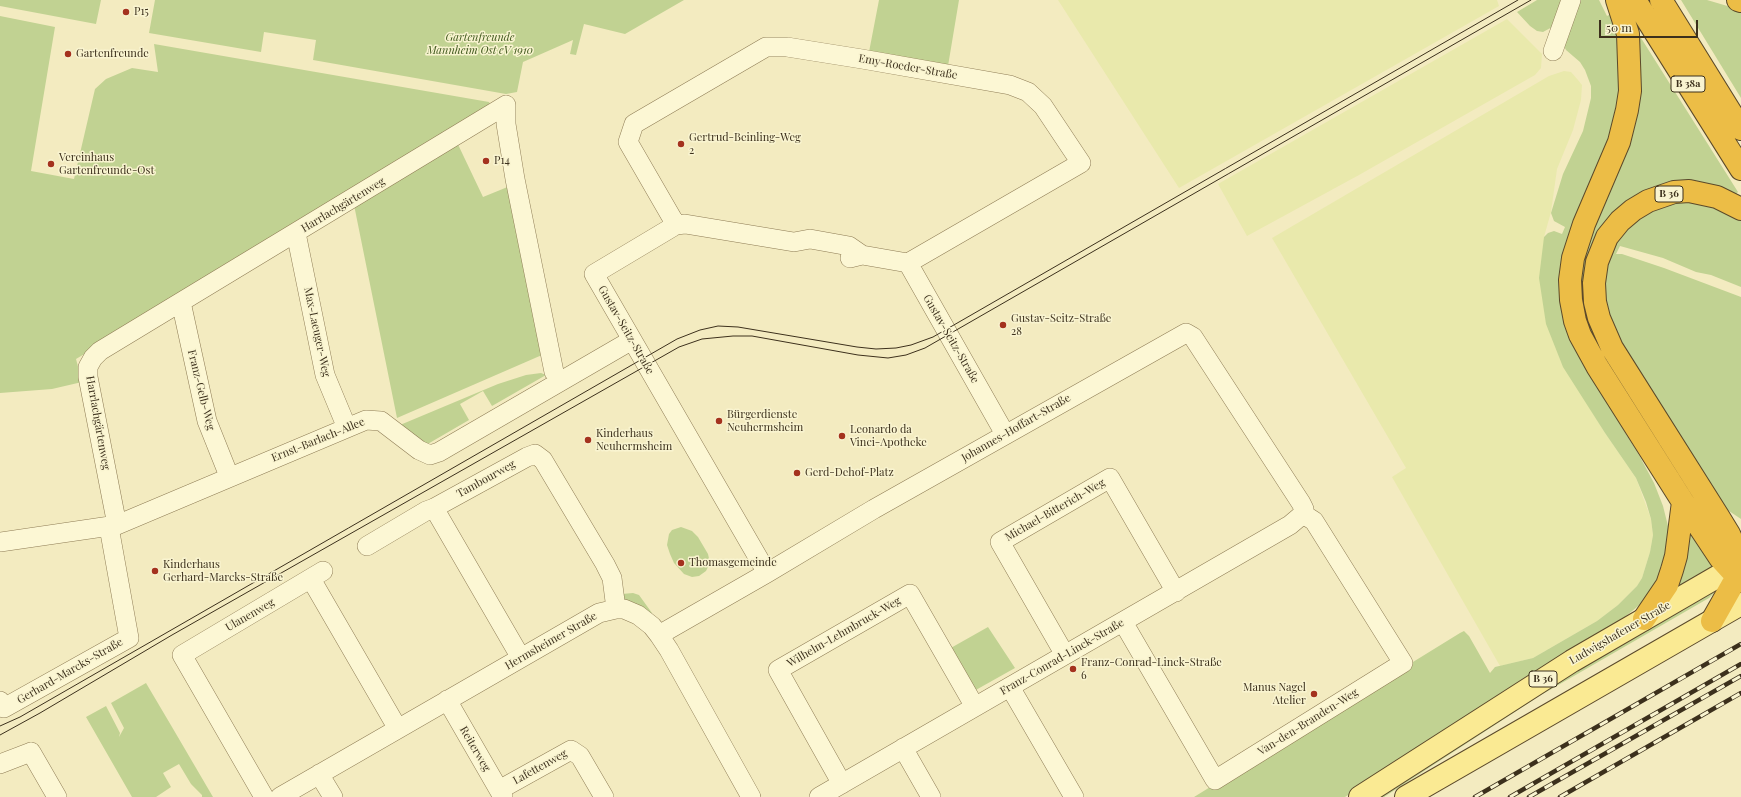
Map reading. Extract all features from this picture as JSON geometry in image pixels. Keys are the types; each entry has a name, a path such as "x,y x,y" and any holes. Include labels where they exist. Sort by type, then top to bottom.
{"highway":[{"path":"1617,0 1628,34 1630,91 1619,142 1578,240 1570,280 1571,300 1575,321 1587,349 1720,558 1738,569 1731,588 1712,621"},
{"name":"B 38a","path":"1635,0 1741,169"},
{"name":"B 38a","path":"1661,0 1741,129"},
{"name":"B 36","path":"1738,569 1737,551 1729,534 1612,348 1599,318 1595,302 1594,283 1597,262 1607,237 1620,221 1633,210 1648,202 1674,192 1689,191 1717,197 1741,209"},
{"path":"1644,619 1666,585 1672,570 1676,556 1683,502"},
{"path":"1718,516 1741,526"}],"main road":[{"name":"Ludwigshafener Straße","path":"1360,797 1546,677 1644,619 1738,569"},
{"path":"1406,797 1741,604"}],"street":[{"path":"1553,50 1571,0"},
{"name":"Emy-Roeder-Straße","path":"676,225 628,142 634,124 766,47 787,46 1010,85 1028,92 1043,106 1081,163 908,263"},
{"name":"Harrlachgärtenweg","path":"113,526 88,377 88,366 93,358 100,351 506,105 506,124 512,158 554,372"},
{"path":"676,225 685,224 794,242 810,239 849,246 862,255 908,263"},
{"name":"Gustav-Seitz-Straße","path":"676,225 594,274 767,573"},
{"name":"Max-Laeuger-Weg","path":"296,233 325,375 347,428"},
{"name":"Gustav-Seitz-Straße","path":"908,263 1005,434"},
{"name":"Franz-Gelb-Weg","path":"181,302 207,422 229,476"},
{"name":"Johannes-Hoffart-Straße","path":"659,635 767,573 868,512 1179,335 1188,333 1198,344 1301,503 1304,509 1303,514"},
{"name":"Ernst-Barlach-Allee","path":"0,542 113,526 229,476 366,420 382,421 419,450 430,455 439,452 632,340"},
{"name":"Tambourweg","path":"434,508 535,454 543,460 605,564 612,578 616,609"},
{"name":"Michael-Bitterich-Weg","path":"1065,656 1000,542 1110,478 1176,592"},
{"path":"367,546 426,511 434,508 521,658"},
{"name":"Franz-Conrad-Linck-Straße","path":"819,797 1176,592 1290,525 1303,514"},
{"name":"Van-den-Branden-Weg","path":"1123,622 1215,780 1403,664 1314,521 1303,514"},
{"name":"Gerhard-Marcks-Straße","path":"0,701 4,708 129,638 113,526"},
{"name":"Ulanenweg","path":"264,797 182,655 317,575 398,729"},
{"name":"Wilhelm-Lehmbruck-Weg","path":"842,784 778,670 910,594 975,707"},
{"name":"Hermsheimer Straße","path":"280,797 599,613 616,609 624,609 638,615 652,626 659,635 669,650 751,797"},
{"path":"1010,687 1074,797"},
{"name":"Reiterweg","path":"448,700 501,793"},
{"path":"0,764 33,748 57,797"},
{"path":"903,748 931,797"},
{"name":"Lafettenweg","path":"501,793 571,750 580,756 604,797"},
{"path":"319,774 332,797"}],"green space":[{"path":"0,0 101,0 96,24 0,6"},
{"name":"Gartenfreunde Mannheim Ost eV 1910","path":"155,0 684,0 625,34 584,24 576,55 570,54 573,40 523,62 517,92 506,94 313,60 316,40 264,32 261,52 149,33"},
{"path":"879,0 959,0 948,66 869,52"},
{"path":"1058,0 1497,0 1499,6 1179,188"},
{"path":"1537,0 1566,0 1554,26 1543,32 1537,31 1530,26 1517,12"},
{"path":"1579,0 1599,0 1607,16 1611,14 1621,50 1621,96 1612,137 1575,224 1583,364 1639,455 1654,483 1663,506 1668,526 1669,541 1658,581 1643,602 1614,626 1470,714 1345,797 1194,797 1464,631 1469,636 1490,673 1495,667 1533,658 1597,621 1618,605 1637,586 1642,578 1650,552 1653,535 1651,519 1646,502 1636,478 1563,367 1546,324 1539,278 1544,237 1548,233 1554,231 1562,234 1565,227 1554,221 1551,213 1563,174 1583,131 1591,98 1591,86 1585,70 1580,62 1566,50 1563,44"},
{"path":"1681,0 1707,0 1741,10 1741,98"},
{"path":"0,16 55,27 31,171 74,179 95,89 106,79 132,68 158,72 154,44 489,102 492,109 453,134 483,197 510,186 542,355 397,418 352,195 76,359 82,382 52,389 0,393"},
{"path":"1507,19 1542,54 1541,68 1535,75 1359,175 1247,236 1218,184"},
{"path":"1636,30 1738,192 1734,196 1688,184 1593,249 1587,274 1699,500 1698,507 1586,327 1577,281"},
{"path":"1564,71 1571,72 1582,85 1581,100 1573,130 1557,169 1551,212 1544,237 1588,405 1636,478 1651,519 1653,535 1650,552 1642,578 1637,586 1618,605 1597,621 1533,658 1500,666 1392,477 1406,468 1272,238 1549,76"},
{"path":"1695,200 1741,216 1741,287 1711,275 1696,272 1663,258 1620,246 1616,254 1622,254 1664,268 1741,297 1741,519 1729,511 1719,500 1617,341 1602,291 1608,253 1631,222 1666,203"},
{"path":"541,373 546,375 492,406 483,391 460,404 469,420 426,445 400,425 498,384 526,375"},
{"path":"1687,523 1716,566 1680,587 1678,585"},
{"path":"681,527 692,531 698,537 708,554 710,563 706,571 699,576 692,577 684,574 674,563 670,554 667,545 669,534 672,530"},
{"path":"1713,591 1714,593 1709,598 1541,695 1384,797 1375,797 1517,704"},
{"path":"633,593 639,595 652,613 652,616 623,601 622,594"},
{"path":"988,627 1015,668 974,691 949,649"},
{"path":"146,683 213,797 202,797 202,795 191,784 179,764 163,773 171,787 156,797 132,797 86,717 106,706 120,733 119,737 124,728 111,703"}],"tram line":[{"path":"0,726 20,717 677,339 700,330 718,326 738,327 876,349 896,348 911,345 933,337 1518,0"},
{"path":"0,735 172,635 679,347 702,339 752,336 858,355 888,358 906,355 925,348 1531,0"}],"railway":[{"path":"1475,797 1741,644"},
{"path":"1510,797 1741,664"},
{"path":"1529,797 1741,676"},
{"path":"1560,797 1741,693"}],"place":[{"name":"P15","path":"126,12"},
{"name":"Gartenfreunde","path":"68,54"},
{"name":"Gertrud-Beinling-Weg 2","path":"681,144"},
{"name":"P14","path":"486,161"},
{"name":"Vereinhaus Gartenfreunde-Ost","path":"51,164"},
{"name":"Gustav-Seitz-Straße 28","path":"1003,325"},
{"name":"Bürgerdienste Neuhermsheim","path":"719,421"},
{"name":"Leonardo da Vinci-Apotheke","path":"842,436"},
{"name":"Kinderhaus Neuhermsheim","path":"588,440"},
{"name":"Gerd-Dehof-Platz","path":"797,473"},
{"name":"Thomasgemeinde","path":"681,563"},
{"name":"Kinderhaus Gerhard-Marcks-Straße","path":"155,571"},
{"name":"Franz-Conrad-Linck-Straße 6","path":"1073,669"},
{"name":"Manus Nagel Atelier","path":"1314,694"}]}
